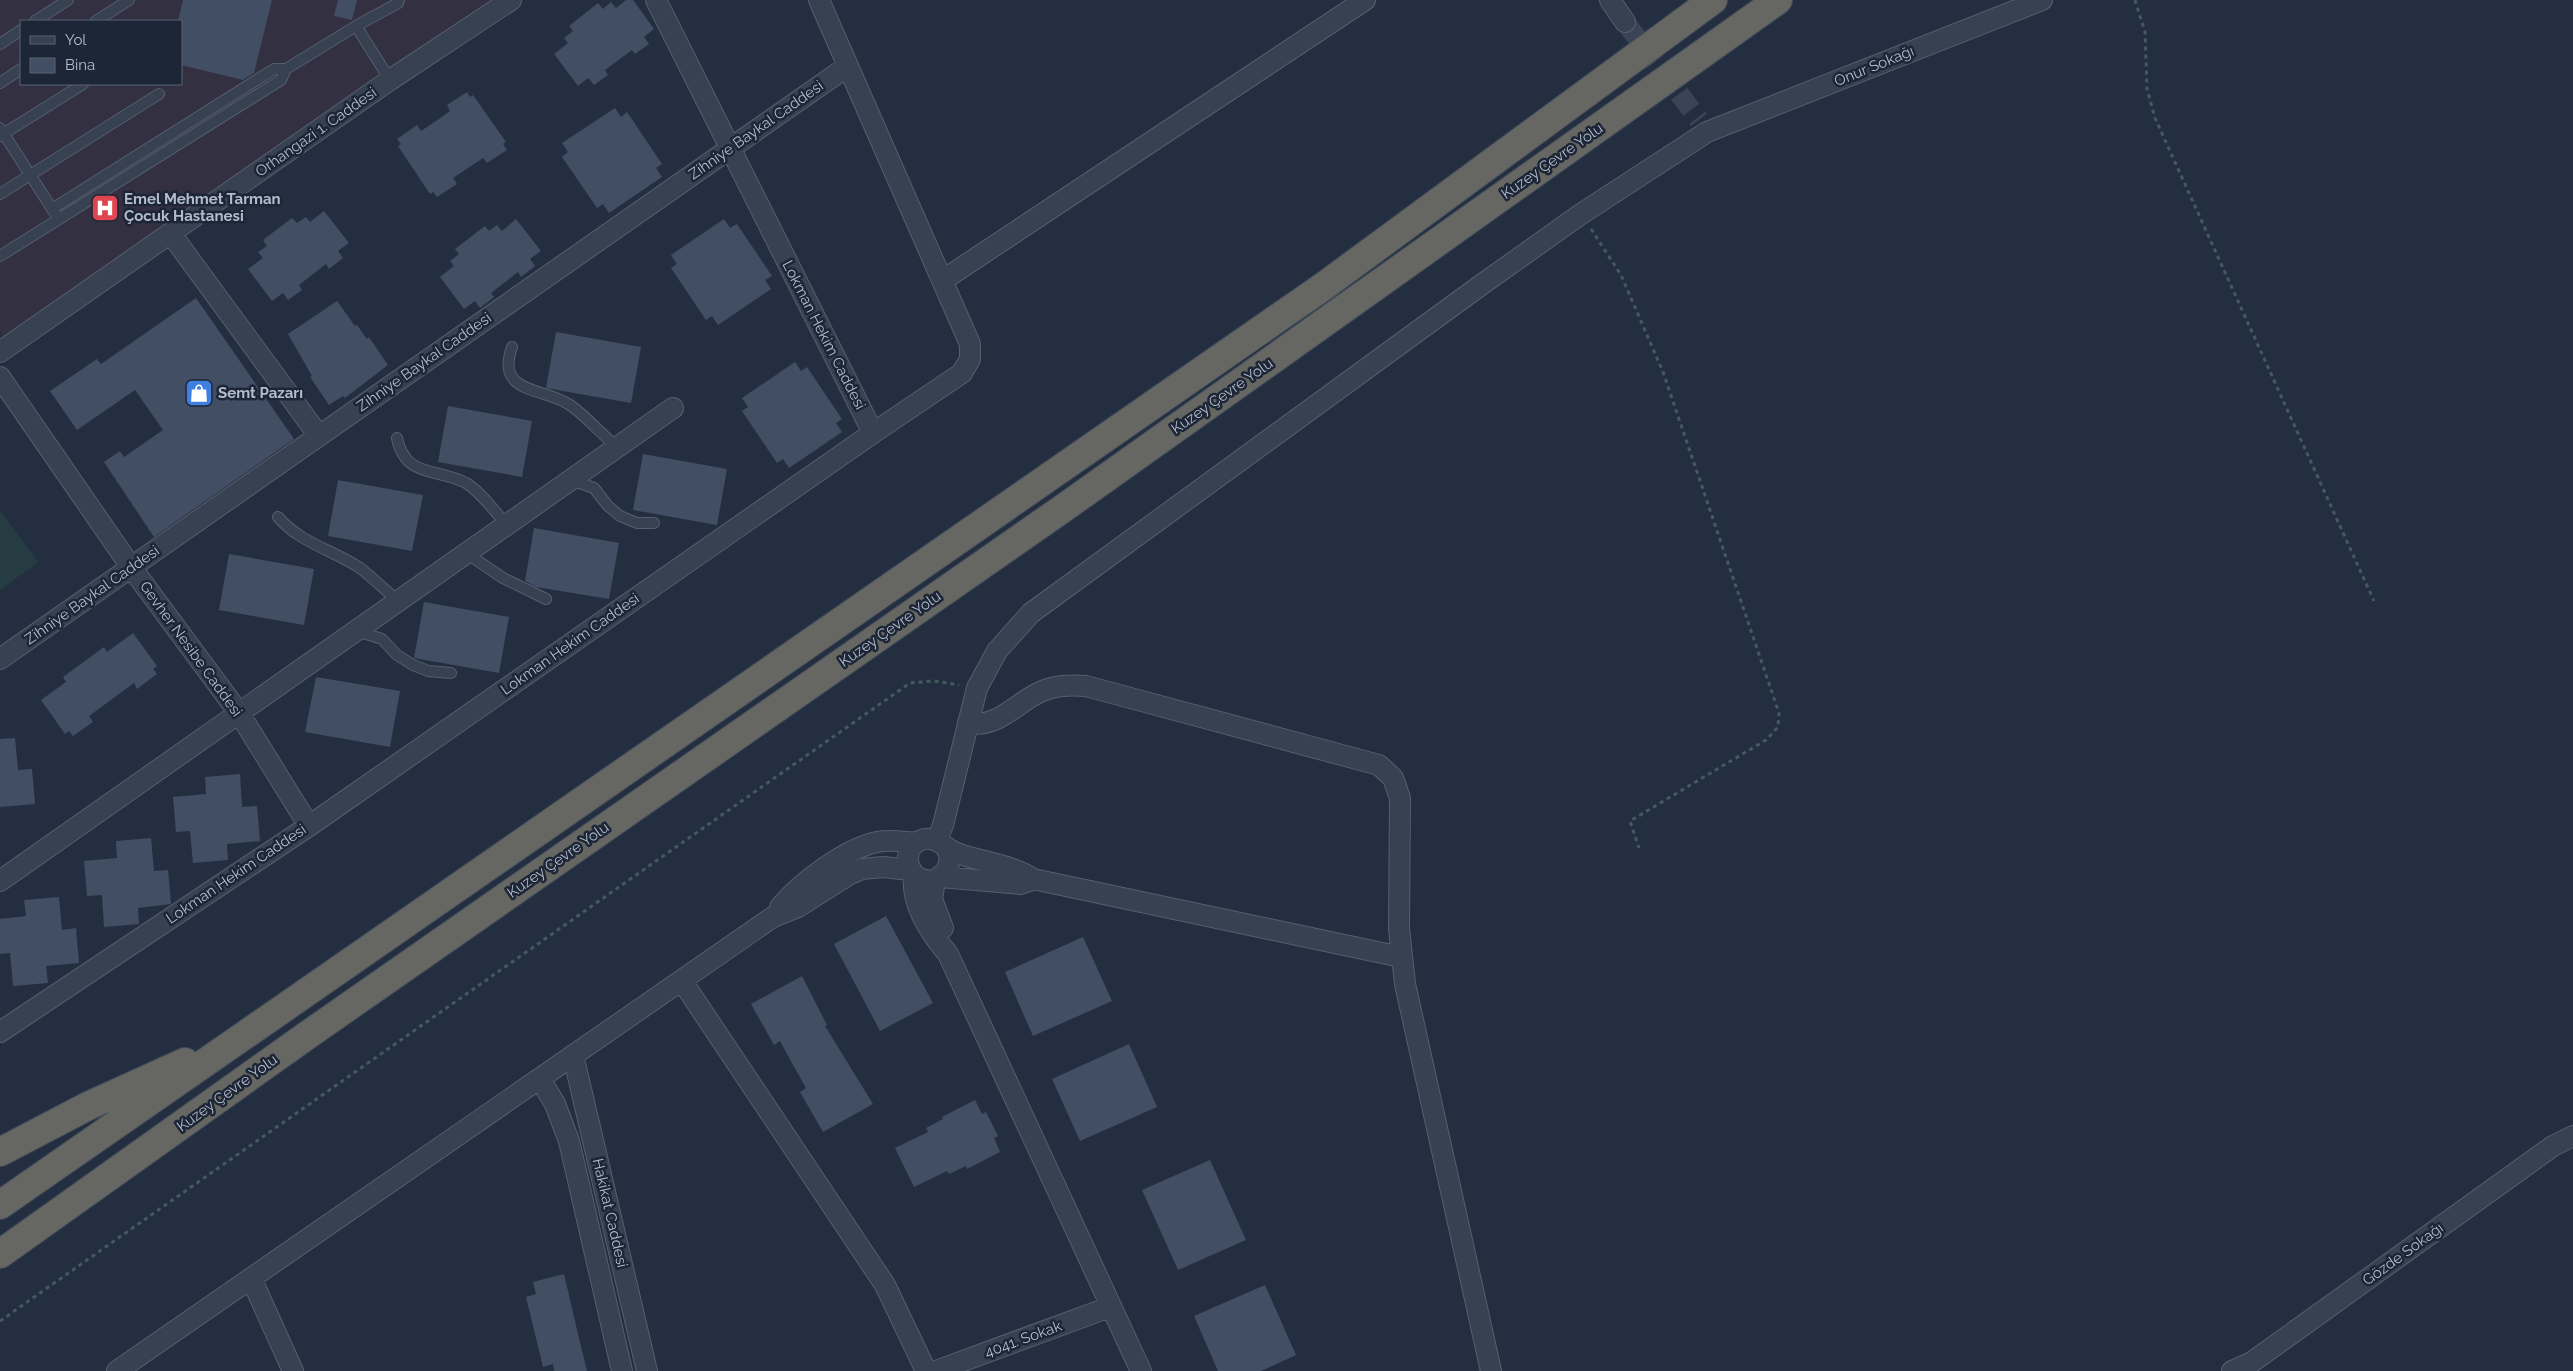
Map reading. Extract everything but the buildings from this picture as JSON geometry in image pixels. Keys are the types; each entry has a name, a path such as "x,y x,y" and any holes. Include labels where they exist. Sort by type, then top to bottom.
{"highway":[{"path":"0,1205 1324,286 1712,0"},
{"name":"Kuzey Çevre Yolu","path":"0,1254 135,1160 317,1028 1065,507 1778,0"},
{"path":"0,1152 129,1087 235,1042"},
{"path":"0,1272 76,1218 135,1160"}],"street":[{"name":"Orhangazi 1. Caddesi","path":"0,352 390,80 511,0"},
{"name":"Lokman Hekim Caddesi","path":"0,1032 309,826 873,432 729,149 656,0"},
{"path":"819,0 970,344 967,366 956,378 873,432"},
{"path":"943,280 1366,0"},
{"path":"1610,0 1625,22"},
{"name":"Onur Sokağı","path":"942,845 943,825 976,688 997,650 1030,613 1703,126 2042,0"},
{"name":"Zihniye Baykal Caddesi","path":"0,659 848,66"},
{"path":"171,234 319,436"},
{"name":"Gevher Nesibe Caddesi","path":"0,377 131,568 239,713 309,826"},
{"path":"0,881 673,408"},
{"path":"968,723 989,723 1035,695 1055,687 1086,686 1379,765 1394,778 1400,798 1399,899 1401,957 1410,1010 1491,1371"},
{"path":"1141,1371 948,954 935,940 916,901 908,855 916,843 922,839 988,864 1022,872 1033,879 1401,957"},
{"path":"773,917 789,897 852,851 878,842 916,843"},
{"path":"942,845 949,864 938,878 932,899 946,934 948,954"},
{"path":"117,1371 773,917 798,906 850,874 862,869 883,867 912,873 928,881 938,878 1020,884 1033,879"},
{"path":"682,981 885,1285 926,1371"},
{"name":"Hakikat Caddesi","path":"573,1056 647,1371"},
{"name":"Hakikat Caddesi","path":"540,1078 555,1104 569,1141 622,1371"},
{"name":"Gözde Sokağı","path":"2232,1371 2252,1362 2553,1146 2573,1136"},
{"path":"251,1278 293,1371"},
{"name":"4041. Sokak","path":"936,1371 1110,1307"}],"lane":[{"path":"37,20 68,0"},
{"path":"98,20 129,0"},
{"path":"52,210 274,69 286,69 356,26 398,3 399,0"},
{"path":"356,26 390,80"},
{"path":"0,44 20,31"},
{"path":"0,256 281,80 286,69"},
{"path":"0,82 20,70"},
{"path":"59,220 1,133 81,85"},
{"path":"0,194 159,94"},
{"path":"512,347 508,359 508,372 516,382 570,405 617,448"},
{"path":"397,438 400,452 408,463 466,483 507,525"},
{"path":"571,480 594,488 608,506 620,516 636,523 654,523"},
{"path":"278,517 284,525 321,549 360,568 398,601"},
{"path":"466,553 503,578 546,599"},
{"path":"356,631 382,639 397,656 413,665 428,671 450,672"}],"path":[{"path":"2135,0 2145,32 2147,89 2155,118 2374,601"},
{"path":"1581,214 1621,275 1663,372 1780,712 1778,728 1766,740 1630,821 1639,848"},
{"path":"0,1321 910,683 934,681 976,688"}],"shaded area":[{"name":"Emel Mehmet Tarman Çocuk Hastanesi","path":"0,0 510,0 10,347 0,332"}],"green space":[{"path":"0,510 38,562 0,590"}],"tunnel":[{"path":"1625,22 1699,120"}],"place":[{"name":"Emel Mehmet Tarman Çocuk Hastanesi","path":"105,208"},
{"name":"Semt Pazarı","path":"199,393"}]}
